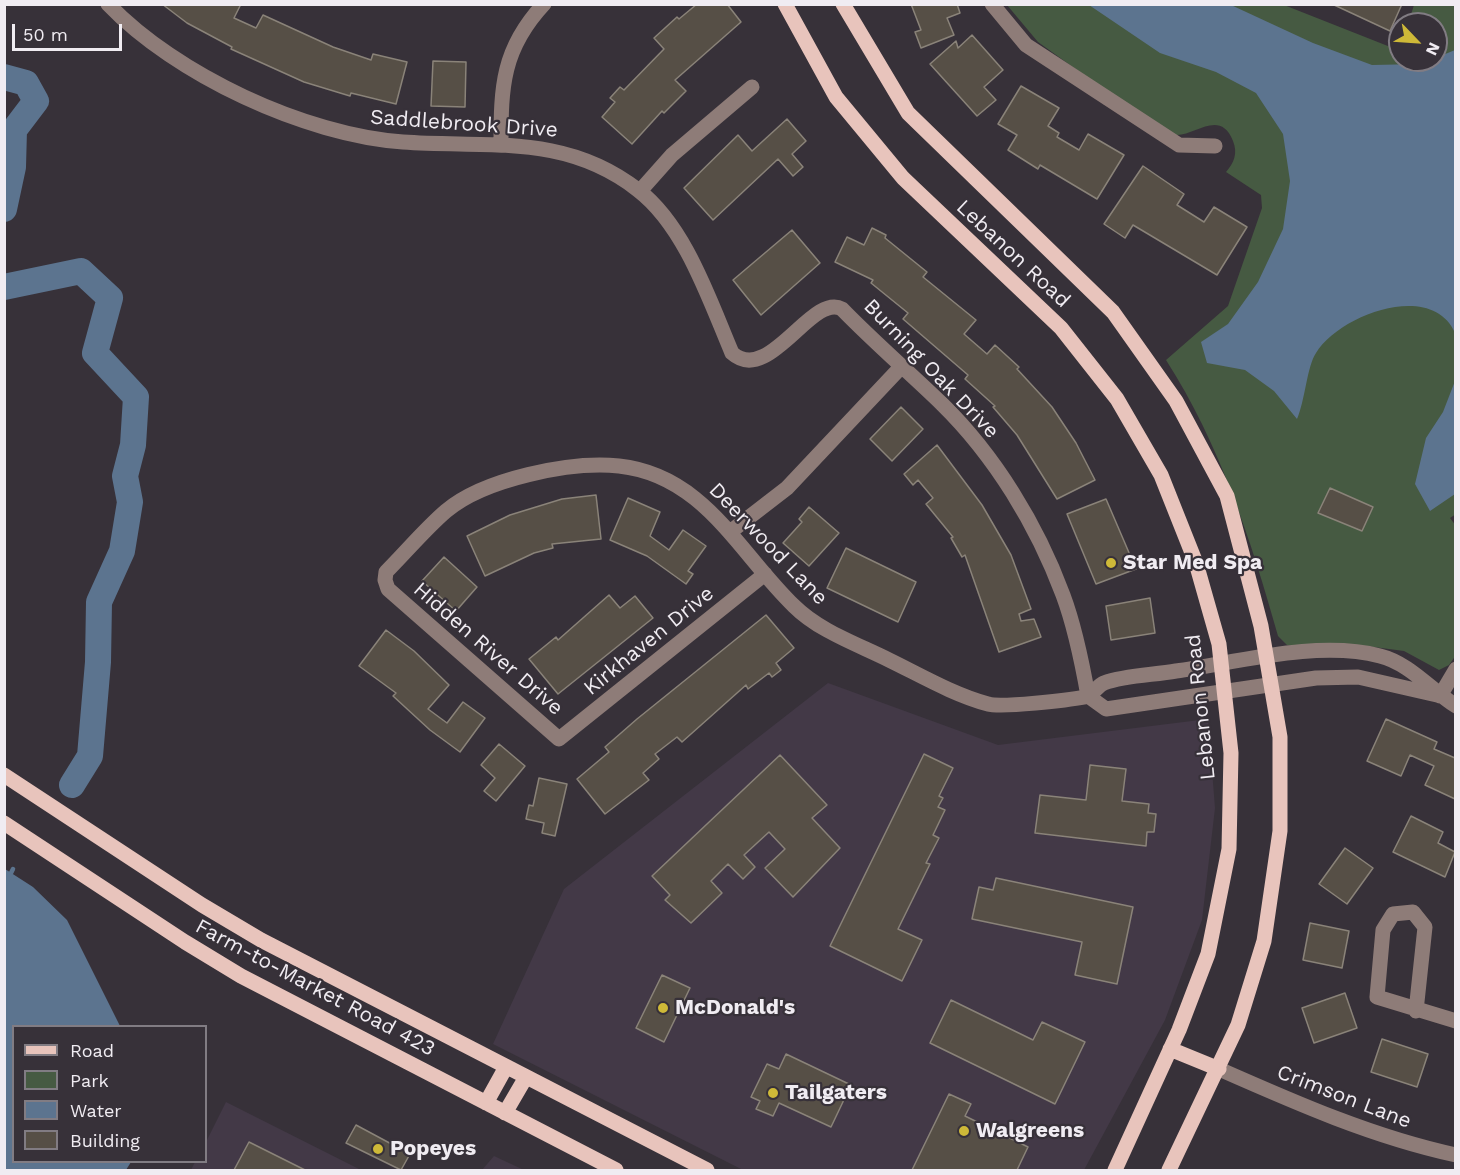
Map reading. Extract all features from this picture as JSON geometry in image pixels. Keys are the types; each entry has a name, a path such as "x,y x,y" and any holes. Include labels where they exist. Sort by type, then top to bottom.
{"main road":[{"name":"Lebanon Road","path":"784,4 836,97 903,178 1061,328 1117,399 1161,475 1196,562 1219,644 1222,664 1231,753 1229,849 1208,954 1170,1049 1115,1170"},
{"name":"Lebanon Road","path":"843,4 908,113 1113,312 1176,400 1227,496 1261,626 1280,737 1280,831 1264,941 1238,1025 1169,1170"},
{"path":"4,775 202,905 261,940 706,1170"},
{"name":"Farm-to-Market Road 423","path":"4,823 185,942 241,976 616,1170"},
{"path":"1170,1049 1219,1069"},
{"path":"486,1103 506,1067"},
{"path":"505,1113 525,1077"}],"street":[{"name":"Saddlebrook Drive","path":"108,4 122,20 180,63 212,81 306,123 351,136 402,142 501,144 561,151 606,168 639,191 670,225 688,252 732,353 744,361 754,360 767,353 827,307 836,306"},
{"path":"501,144 501,86 508,62 529,22 544,4"},
{"path":"992,4 1026,45 1179,145 1215,146"},
{"path":"639,191 672,155 752,87"},
{"name":"Burning Oak Drive","path":"836,306 943,405 989,459 1026,516 1063,595 1079,648 1088,696"},
{"path":"730,532 787,488 901,367"},
{"name":"Deerwood Lane","path":"388,590 385,580 386,572 455,505 488,488 561,467 612,465 651,473 699,500 730,532 795,608 823,628 935,683 991,705 1088,696 1103,684 1303,652 1347,650 1383,656 1406,667 1455,706"},
{"name":"Kirkhaven Drive","path":"559,739 765,574"},
{"name":"Hidden River Drive","path":"388,590 559,739"},
{"path":"1440,696 1455,669"},
{"name":"Deerwood Lane","path":"1088,696 1106,709 1316,678 1358,677 1440,696"},
{"path":"1416,1011 1425,927 1413,912 1393,914 1383,930 1377,997 1416,1011 1455,1021"},
{"name":"Crimson Lane","path":"1219,1069 1326,1114 1398,1141 1455,1155"}],"shaded area":[{"path":"828,683 998,745 1208,719 1215,808 1202,920 1165,1020 1084,1170 743,1170 493,1044 564,889"},
{"path":"226,1102 361,1170 191,1170 194,1163 207,1163 207,1140"},
{"path":"494,1156 524,1170 482,1170"}],"green space":[{"path":"1007,5 1284,5 1388,46 1388,72 1448,72 1448,12 1412,12 1414,5 1455,5 1456,514 1450,518 1456,526 1456,655 1449,665 1439,670 1404,651 1366,646 1287,645 1278,636 1257,564 1218,459 1185,392 1166,360 1228,306 1262,208 1261,195 1226,172 1233,161 1235,150 1228,131 1221,126 1206,126 1175,135 1123,103 1038,42"}],"water":[{"path":"1089,5 1231,5 1313,43 1372,65 1388,65 1388,72 1448,72 1448,53 1455,50 1455,333 1443,317 1427,308 1407,306 1386,309 1344,326 1316,353 1297,419 1274,391 1245,370 1207,363 1201,342 1228,324 1258,282 1283,229 1290,181 1283,134 1256,93 1216,72 1160,53"},
{"path":"1455,381 1455,494 1430,511 1415,484 1426,438 1443,412"},
{"path":"5,869 33,887 67,920 120,1025 12,1025 12,1163 130,1163 126,1170 5,1170"}],"building":[{"path":"162,4 241,4 234,18 256,28 263,15 333,47 371,60 373,54 407,62 396,104 351,93 350,96 304,82 231,49 232,47 187,23"},
{"path":"697,4 727,4 741,22 675,80 686,91 664,113 662,111 632,144 602,117 615,102 610,98 620,87 624,90 664,49 654,38 677,17 679,19"},
{"path":"911,4 957,4 960,13 947,18 954,35 921,48 915,32 921,30"},
{"path":"1332,4 1402,4 1398,12 1388,12 1388,30"},
{"path":"972,35 1003,70 984,87 996,100 977,116 930,64 956,41 958,48"},
{"path":"433,61 466,62 465,107 431,106"},
{"path":"1021,86 1059,108 1048,126 1059,133 1057,137 1079,150 1088,134 1124,155 1097,199 1040,165 1038,169 1008,150 1017,135 998,124"},
{"path":"787,119 806,141 792,154 803,167 793,176 778,159 713,220 684,188 738,135 752,151"},
{"path":"1143,166 1184,194 1177,205 1204,222 1214,207 1247,227 1217,275 1133,225 1125,238 1104,224"},
{"path":"872,228 886,235 885,238 927,272 923,277 976,320 964,334 987,354 995,345 1019,367 1017,369 1052,407 1076,443 1095,480 1057,499 1017,435 993,407 995,406 965,379 968,375 903,319 908,313 871,283 873,280 835,262 847,237 864,245"},
{"path":"792,230 820,263 761,315 733,280"},
{"path":"901,407 923,429 892,461 870,439"},
{"path":"937,445 982,505 1011,555 1031,609 1019,614 1021,621 1034,619 1041,637 999,652 965,555 962,557 951,538 953,537 926,504 933,498 918,480 913,485 904,474"},
{"path":"1330,488 1373,507 1362,531 1318,513"},
{"path":"596,495 601,539 552,544 553,548 534,553 485,576 467,536 510,515 562,499"},
{"path":"628,498 660,512 650,536 669,550 683,530 706,546 688,571 693,574 686,584 647,556 610,540"},
{"path":"1106,499 1136,569 1096,584 1067,514"},
{"path":"809,507 839,533 809,566 783,543 802,522 799,519"},
{"path":"846,548 916,582 898,622 827,588"},
{"path":"444,557 477,587 456,611 422,581"},
{"path":"609,595 620,608 635,596 653,618 558,694 529,659 556,637 558,640"},
{"path":"1150,598 1155,633 1111,640 1106,606"},
{"path":"766,615 794,648 776,663 781,670 772,677 769,673 748,689 746,685 682,742 677,737 655,754 659,759 643,773 649,780 605,814 577,779 609,752 605,747 637,719"},
{"path":"386,630 414,651 449,685 428,709 447,723 463,702 485,718 460,752 430,730 393,696 396,693 359,666"},
{"path":"1386,719 1437,742 1434,749 1455,758 1455,799 1425,785 1434,766 1410,755 1401,776 1367,761"},
{"path":"499,744 525,766 496,801 484,791 495,778 481,765"},
{"path":"924,754 953,768 939,796 943,798 938,807 945,810 933,835 939,838 926,863 930,864 898,929 922,940 902,981 830,946"},
{"path":"780,755 827,805 812,818 840,848 793,897 765,868 785,849 769,832 744,855 755,867 743,879 728,864 711,881 722,893 691,923 665,900 670,895 652,876"},
{"path":"1090,765 1126,769 1122,801 1149,804 1148,813 1156,814 1154,832 1147,832 1146,846 1035,833 1040,795 1086,800"},
{"path":"539,778 567,784 555,836 542,833 544,823 526,819 529,805 533,806"},
{"path":"1411,816 1443,832 1438,843 1455,852 1445,877 1393,852"},
{"path":"1345,848 1373,868 1347,904 1319,884"},
{"path":"996,878 1133,907 1117,984 1075,975 1082,942 972,919 979,887 993,890"},
{"path":"1310,923 1349,931 1342,968 1303,960"},
{"name":"McDonald's","path":"662,975 690,988 664,1042 636,1028"},
{"path":"1345,993 1357,1028 1314,1043 1302,1008"},
{"path":"951,1000 1033,1040 1042,1022 1085,1042 1055,1104 930,1043"},
{"path":"1382,1039 1428,1054 1417,1087 1371,1072"},
{"path":"786,1054 851,1085 831,1127 779,1103 773,1116 756,1109 760,1101 751,1097 767,1064 779,1069"},
{"name":"Walgreens","path":"949,1094 971,1104 965,1116 1028,1147 1017,1170 912,1170"},
{"name":"Popeyes","path":"356,1125 410,1154 401,1170 346,1143"},
{"path":"249,1142 305,1170 234,1170"}],"waterway":[{"path":"4,77 26,83 36,101 14,130 13,167 4,209"},
{"path":"4,287 81,271 110,298 95,353 136,397 133,445 125,476 130,502 122,551 99,602 98,662 90,756 72,785"},
{"path":"4,887 13,869"}],"place":[{"name":"Star Med Spa","path":"1111,563"},
{"name":"McDonald's","path":"663,1008"},
{"name":"Tailgaters","path":"773,1093"},
{"name":"Walgreens","path":"964,1131"},
{"name":"Popeyes","path":"378,1149"}]}
